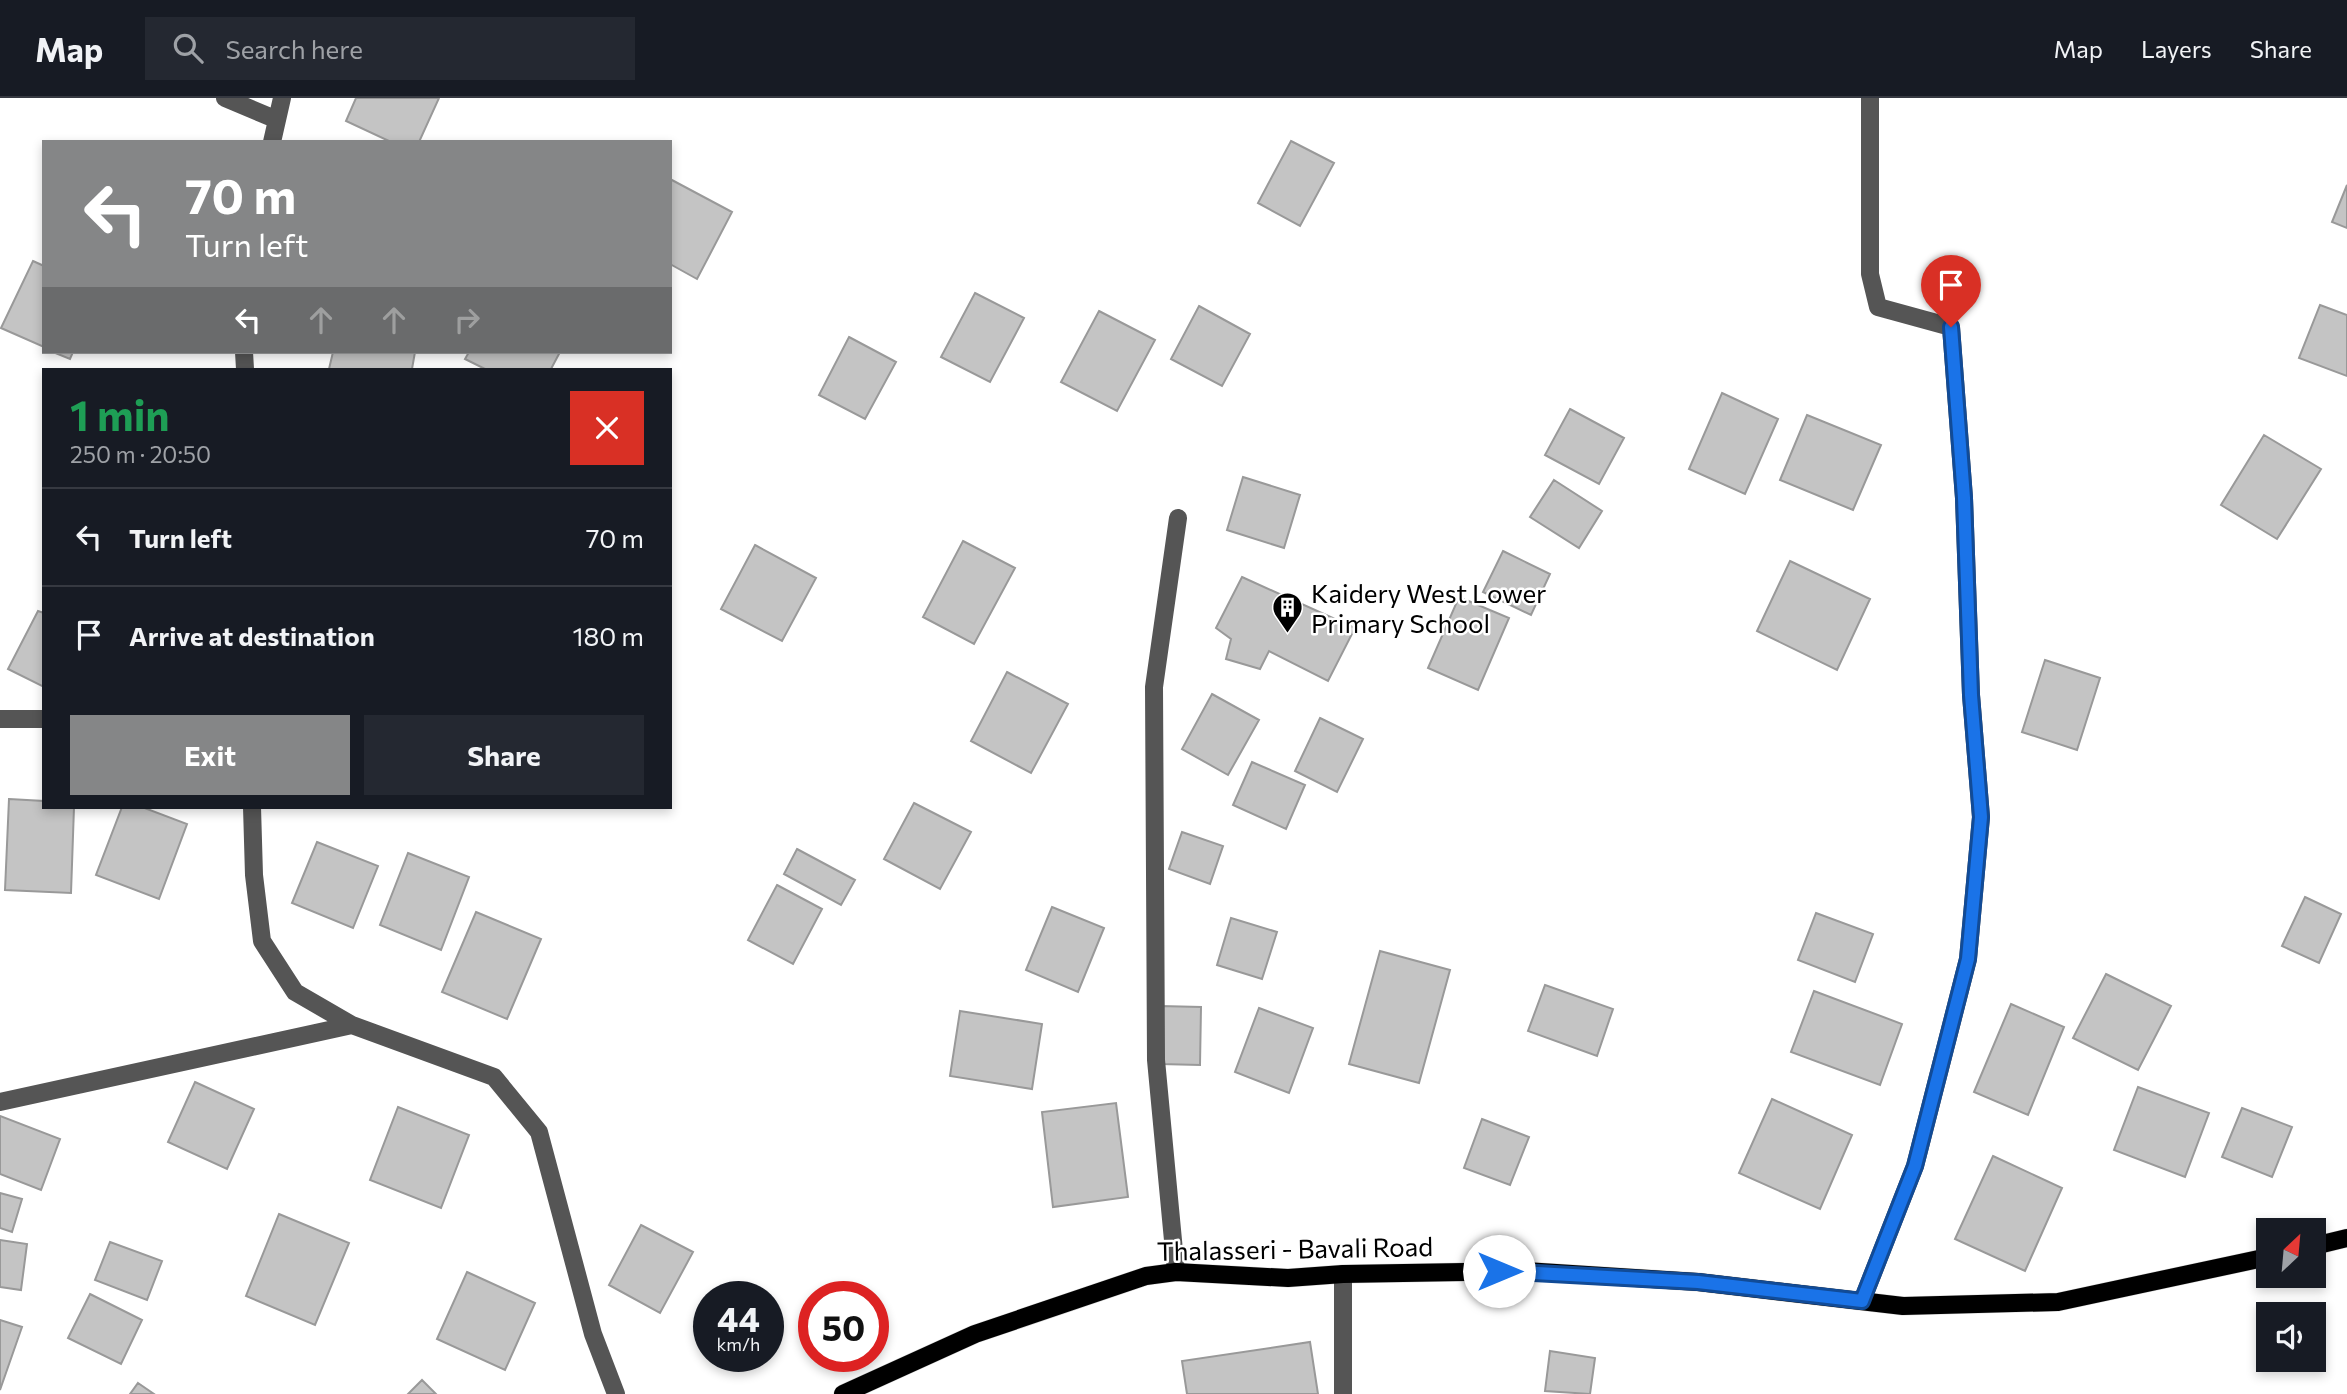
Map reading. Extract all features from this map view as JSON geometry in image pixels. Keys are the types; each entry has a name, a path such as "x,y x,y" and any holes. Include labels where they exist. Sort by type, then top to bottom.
{"main road":[{"path":"2326,1243 2347,1238"},
{"name":"Thalasseri - Bavali Road","path":"844,1394 975,1334 1146,1276 1176,1272 1289,1278 1343,1274 1525,1271 1698,1282 1903,1306 2058,1302 2256,1260"}],"street":[{"path":"225,98 275,119"},
{"path":"272,140 282,98"},
{"path":"1862,1301 1915,1166 1968,959 1981,817 1971,695 1964,498 1951,327 1878,307 1870,274 1870,98"},
{"path":"1176,1272 1156,1060 1154,687 1178,518"},
{"path":"0,719 42,719"},
{"path":"252,809 254,875 262,941 295,992 352,1025 494,1077 539,1132 593,1334 617,1394"},
{"path":"0,1102 352,1025"},
{"path":"1343,1274 1343,1394"}],"building":[{"path":"356,98 439,98 420,140 387,140 346,121"},
{"path":"1291,141 1334,163 1300,226 1258,203"},
{"path":"672,180 732,212 697,279 672,265"},
{"path":"2347,185 2347,228 2332,222"},
{"path":"33,261 42,265 42,346 1,328"},
{"path":"975,293 1024,318 990,382 941,357"},
{"path":"2320,305 2347,315 2347,376 2299,358"},
{"path":"1199,306 1250,334 1222,386 1171,359"},
{"path":"1099,311 1155,340 1117,411 1061,382"},
{"path":"849,337 896,362 865,419 819,395"},
{"path":"58,354 72,354 70,359"},
{"path":"333,354 415,354 412,368 329,368"},
{"path":"468,354 559,354 552,368 483,368 465,359"},
{"path":"1722,393 1778,419 1745,494 1689,469"},
{"path":"1570,409 1624,438 1599,484 1545,455"},
{"path":"1807,415 1881,445 1853,510 1780,480"},
{"path":"2264,435 2321,469 2277,539 2221,505"},
{"path":"1243,477 1300,495 1284,548 1227,530"},
{"path":"1554,480 1602,511 1579,548 1530,517"},
{"path":"963,541 1015,568 974,644 923,617"},
{"path":"755,545 816,578 782,641 721,609"},
{"path":"1503,551 1550,574 1531,615 1483,592"},
{"path":"1790,561 1870,599 1837,670 1757,631"},
{"name":"Kaidery West Lower Primary School","path":"1242,577 1355,628 1328,681 1269,651 1260,669 1226,659 1231,639 1216,628"},
{"path":"1459,597 1509,618 1478,690 1428,668"},
{"path":"38,611 42,612 42,686 8,669"},
{"path":"2045,660 2100,678 2077,750 2022,732"},
{"path":"1007,672 1068,704 1031,773 971,741"},
{"path":"1212,694 1259,720 1228,775 1182,749"},
{"path":"1320,718 1363,739 1337,792 1295,771"},
{"path":"1252,762 1305,785 1286,829 1233,805"},
{"path":"9,799 42,801 42,809 74,809 71,893 5,890"},
{"path":"914,803 971,832 940,889 884,859"},
{"path":"121,809 147,809 187,824 159,899 96,875"},
{"path":"1182,832 1223,846 1210,884 1169,869"},
{"path":"317,842 378,866 353,928 292,903"},
{"path":"797,849 855,880 841,905 784,874"},
{"path":"408,853 469,877 441,950 380,925"},
{"path":"777,885 822,909 793,964 748,940"},
{"path":"2305,897 2341,914 2319,963 2282,946"},
{"path":"1052,907 1104,928 1078,992 1026,970"},
{"path":"476,912 541,939 507,1019 442,992"},
{"path":"1816,913 1873,934 1855,982 1798,960"},
{"path":"1231,918 1277,932 1262,979 1217,965"},
{"path":"1380,951 1450,970 1419,1083 1349,1064"},
{"path":"2106,974 2171,1006 2138,1070 2073,1038"},
{"path":"1545,985 1613,1009 1597,1056 1528,1031"},
{"path":"1814,991 1902,1024 1880,1085 1791,1052"},
{"path":"2011,1004 2064,1027 2028,1115 1974,1092"},
{"path":"1160,1006 1201,1007 1200,1065 1160,1064"},
{"path":"1259,1008 1313,1028 1289,1093 1235,1072"},
{"path":"960,1011 1042,1024 1032,1089 950,1076"},
{"path":"195,1082 254,1109 227,1169 168,1142"},
{"path":"2138,1087 2209,1113 2185,1177 2114,1150"},
{"path":"1772,1099 1852,1135 1820,1209 1739,1173"},
{"path":"1116,1103 1128,1197 1053,1207 1042,1112"},
{"path":"398,1107 469,1135 441,1208 370,1180"},
{"path":"2242,1108 2292,1127 2272,1177 2222,1157"},
{"path":"0,1116 60,1139 41,1190 0,1174"},
{"path":"1482,1119 1529,1137 1510,1185 1464,1168"},
{"path":"1993,1156 2062,1188 2025,1271 1955,1239"},
{"path":"0,1193 22,1199 12,1232 0,1228"},
{"path":"279,1214 349,1243 315,1325 246,1296"},
{"path":"641,1225 693,1252 660,1313 609,1285"},
{"path":"0,1240 27,1244 21,1290 0,1287"},
{"path":"110,1242 162,1261 147,1300 95,1280"},
{"path":"467,1272 535,1303 505,1370 437,1339"},
{"path":"90,1294 142,1320 121,1364 68,1338"},
{"path":"0,1320 22,1327 0,1390"},
{"path":"1310,1342 1318,1394 1187,1394 1182,1361"},
{"path":"1550,1351 1595,1358 1590,1394 1545,1391"},
{"path":"422,1380 436,1394 408,1394"},
{"path":"138,1383 154,1394 130,1394"}],"place":[{"name":"Kaidery West Lower Primary School","path":"1288,634"}],"route":[{"path":"1499,1271 1698,1282 1862,1301 1915,1166 1968,959 1981,817 1971,695 1964,498 1951,327"}]}
